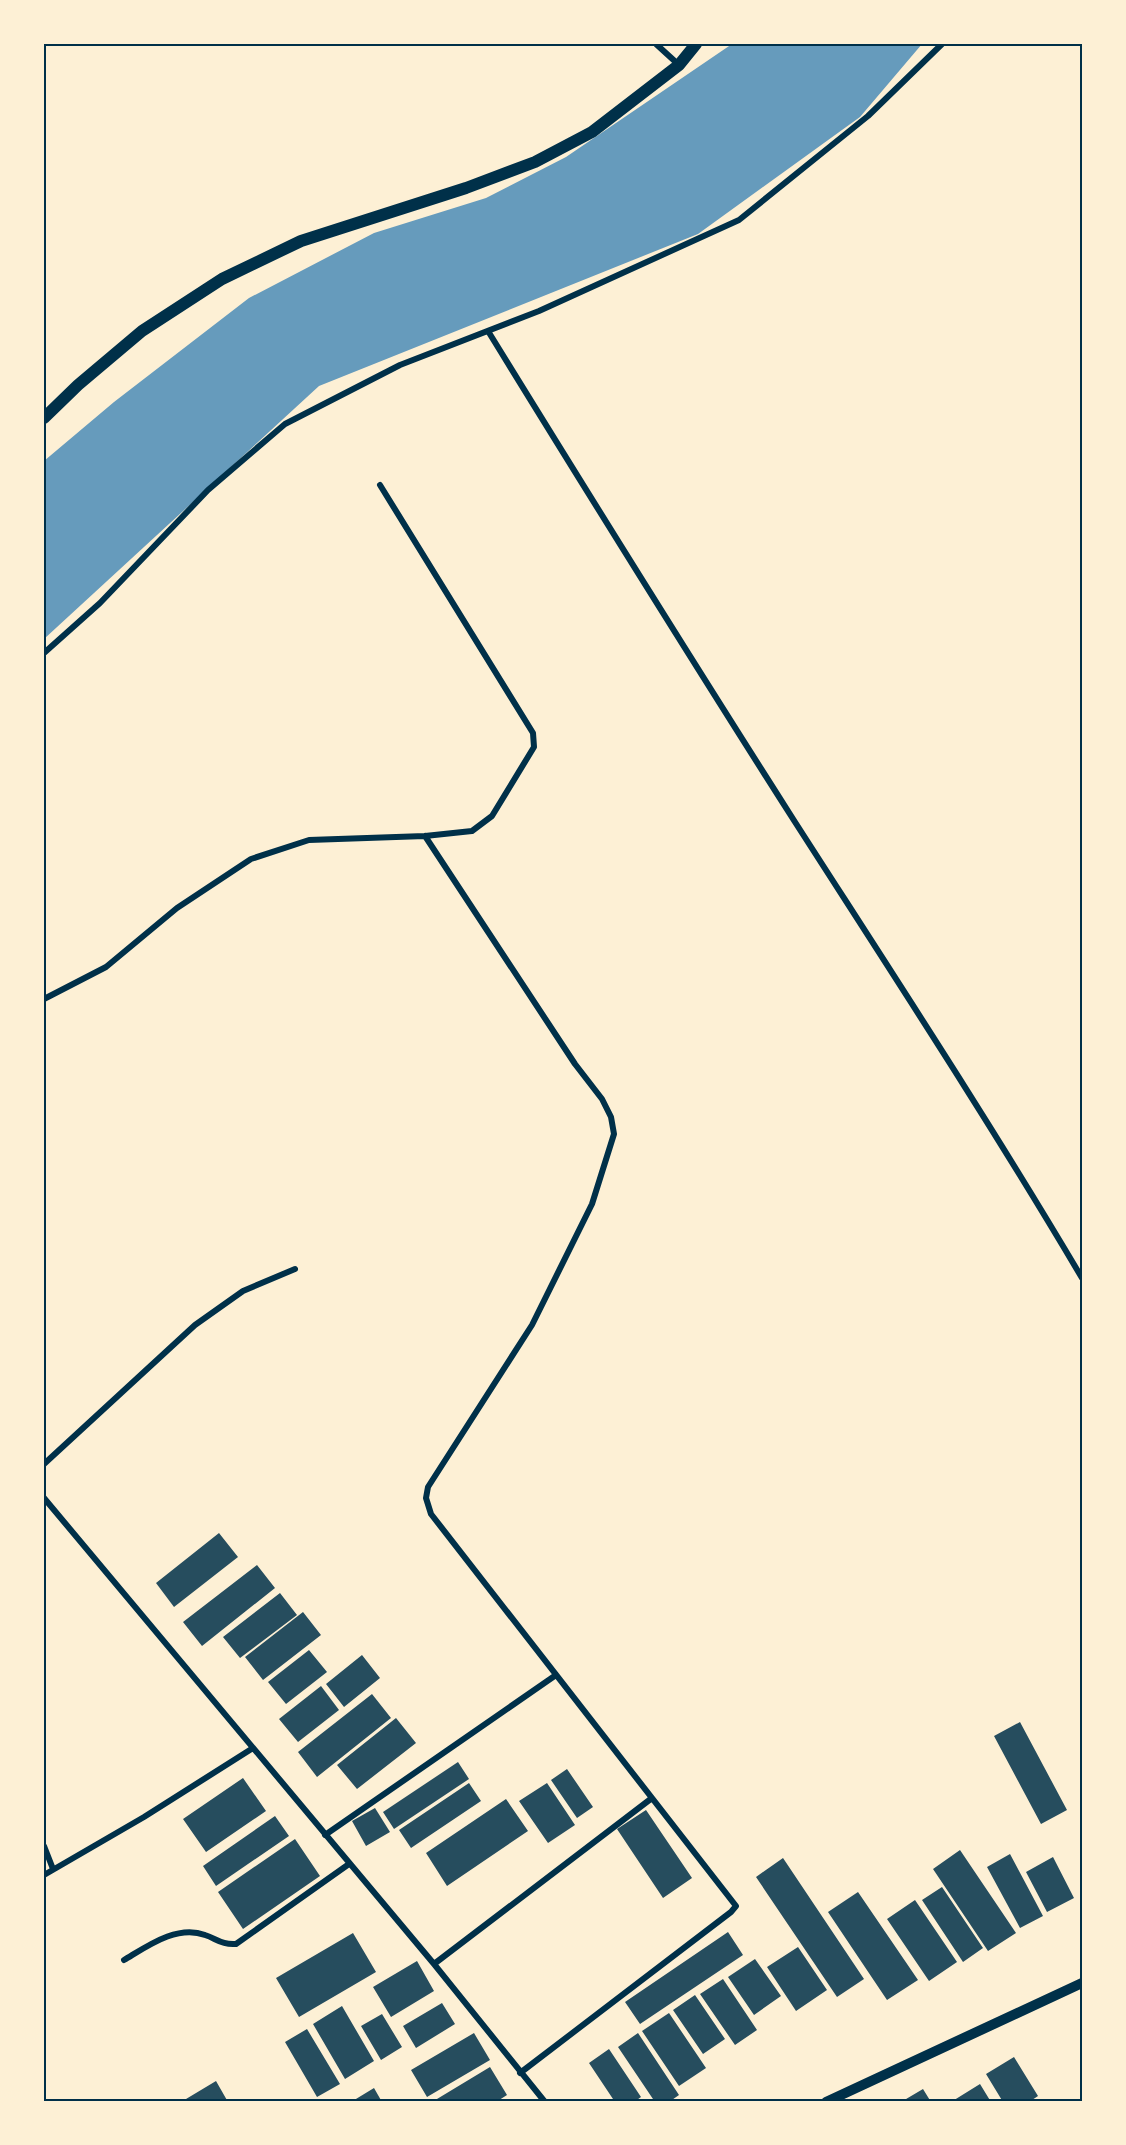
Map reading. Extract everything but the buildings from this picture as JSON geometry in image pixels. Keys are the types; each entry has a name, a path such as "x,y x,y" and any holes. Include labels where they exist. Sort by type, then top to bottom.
{"main road":[{"path":"44,418 78,385 142,331 222,279 301,241 466,188 535,162 592,132 679,65 696,44"}],"street":[{"path":"656,44 679,65"},
{"path":"44,653 100,603 208,490 285,424 400,365 539,311 739,220 868,116 942,44"},
{"path":"488,331 655,603 900,986 1083,1278"},
{"path":"44,999 106,967 177,908 251,860 309,840 425,836 472,831 492,816 534,747 533,733 380,485"},
{"path":"425,836 575,1064 602,1099 611,1117 614,1134 592,1204 532,1325 428,1487 426,1497 431,1514 736,1906 520,2073"},
{"path":"44,1464 195,1325 243,1291 295,1269"},
{"path":"44,1498 434,1964 545,2102"},
{"path":"325,1835 556,1675"},
{"path":"44,1875 144,1817 253,1748"},
{"path":"434,1964 652,1798"},
{"path":"44,1846 53,1869"},
{"path":"124,1960 164,1936 182,1933 203,1934 225,1945 236,1944 349,1864"},
{"path":"826,2102 1083,1983"}],"water":[{"path":"732,44 922,44 860,117 698,234 319,386 44,639 44,461 114,402 249,298 374,233 486,198 566,157"}]}
